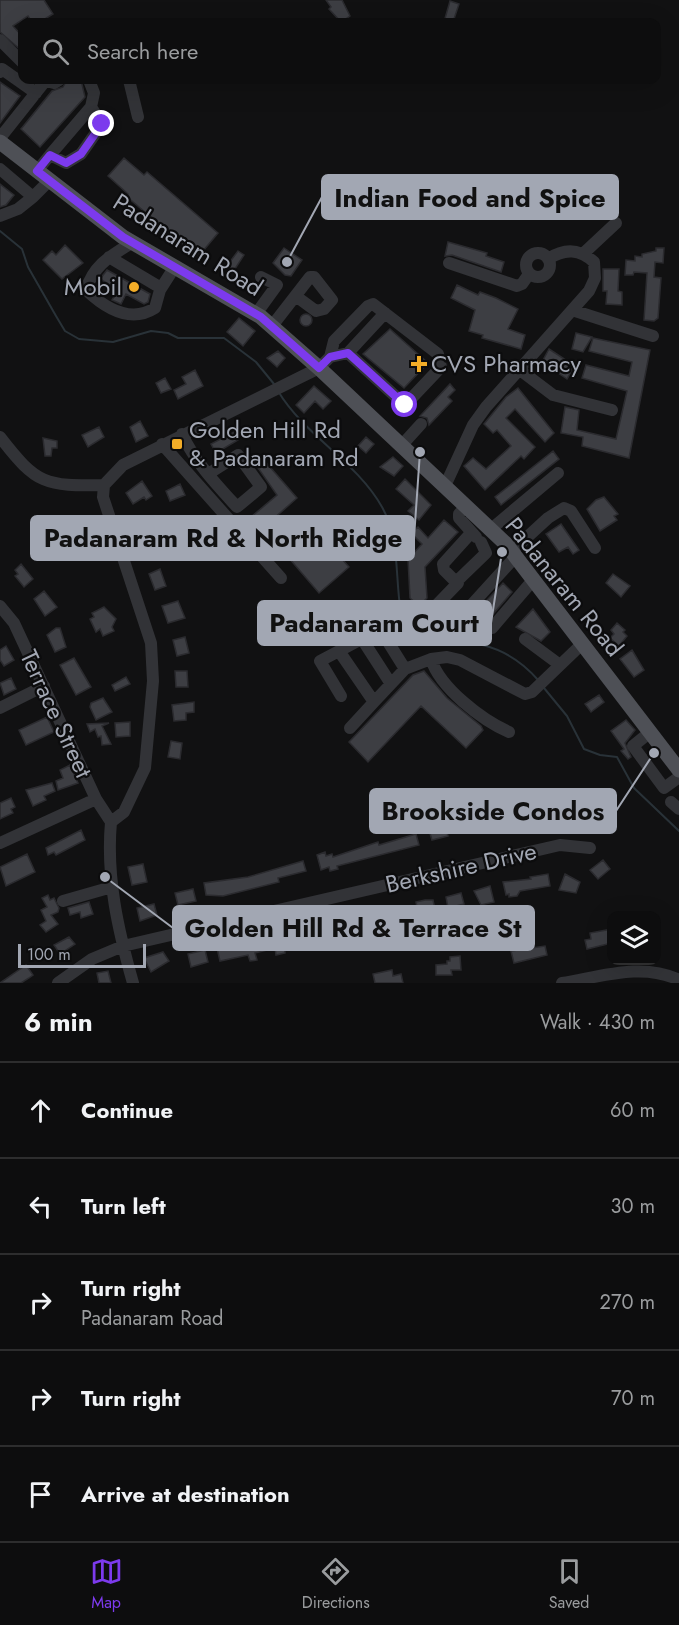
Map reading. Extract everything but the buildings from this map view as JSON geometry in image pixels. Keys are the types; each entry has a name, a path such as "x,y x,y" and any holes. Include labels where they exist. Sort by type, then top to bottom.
{"main road":[{"name":"Padanaram Road","path":"1,145 133,243 256,314 324,362 402,445 466,506 488,535 514,554 679,770"}],"street":[{"path":"2,46 18,59"},
{"path":"0,72 2,69 18,80"},
{"path":"23,84 36,93"},
{"path":"1,145 42,84"},
{"path":"0,216 18,209 33,197 50,155 91,106 94,93 91,84"},
{"path":"130,84 138,117"},
{"path":"50,155 66,163 81,154 102,124 91,106"},
{"path":"0,169 33,197"},
{"path":"584,253 616,223"},
{"path":"133,243 109,257 94,271 86,290 100,304 130,315 144,315 155,308 161,288 174,268"},
{"path":"445,486 474,425 589,291 595,278 594,262 584,253 559,252 548,259 541,254 532,254 525,266 529,274 522,284 517,286 449,263"},
{"path":"109,257 161,288"},
{"path":"256,314 277,285 261,277"},
{"path":"272,326 297,297"},
{"path":"324,362 334,341 368,306 374,304 438,354 441,367 405,405 348,353"},
{"path":"572,310 653,336"},
{"path":"133,983 123,946 112,887 109,849 111,822 124,812 145,768 153,681 151,643 103,497 104,485 123,465 304,375 324,362 348,353 385,313"},
{"path":"520,370 553,395 612,410"},
{"path":"402,445 421,424"},
{"path":"182,434 195,459 208,474 237,507 261,487 238,455 208,474"},
{"path":"0,437 27,470 46,482 62,485 104,485"},
{"path":"162,444 281,578"},
{"path":"429,613 486,553 488,535 558,473"},
{"path":"466,506 459,514 459,518 471,533 488,535"},
{"path":"534,579 492,628 478,629 465,623 466,611 514,554 548,518 564,508 571,511 595,548"},
{"path":"458,583 444,570 443,564 471,533"},
{"name":"Terrace Street","path":"0,606 14,623 96,799 111,822"},
{"path":"341,696 320,661 380,629 405,669"},
{"path":"362,639 391,684"},
{"path":"525,639 560,665"},
{"path":"350,728 405,669 431,659 447,657 460,660 522,694 532,692 582,644"},
{"path":"339,651 374,702"},
{"path":"431,659 435,673 486,721 509,732"},
{"path":"0,708 44,686"},
{"path":"649,733 633,746 664,788 679,777"},
{"path":"0,843 96,799"},
{"name":"Berkshire Drive","path":"58,983 92,959 123,946 561,845 590,848"},
{"path":"63,901 112,887"},
{"path":"562,983 638,971 668,975 679,980"}],"waterway":[{"path":"0,231 22,249 28,267 65,331 79,339 113,342 151,331 168,333 178,338 224,338 256,362 274,384"},
{"path":"278,391 302,422 359,476 382,507 394,540 398,593 404,627 411,644 462,642 487,646 510,656 539,681"},
{"path":"544,688 567,716 584,749 600,755 617,757 634,788 679,831"}],"place":[{"name":"Indian Food and Spice","path":"287,262"},
{"name":"Mobil","path":"134,287"},
{"name":"CVS Pharmacy","path":"419,364"},
{"name":"Golden Hill Rd & Padanaram Rd","path":"177,444"},
{"name":"Padanaram Rd & North Ridge","path":"420,452"},
{"name":"Padanaram Court","path":"502,552"},
{"name":"Brookside Condos","path":"654,753"},
{"name":"Golden Hill Rd & Terrace St","path":"105,877"}],"route":[{"path":"102,124 81,154 66,163 50,155 37,171 123,237 176,269 225,294 261,317 319,368 330,357 348,353 405,405"}]}
